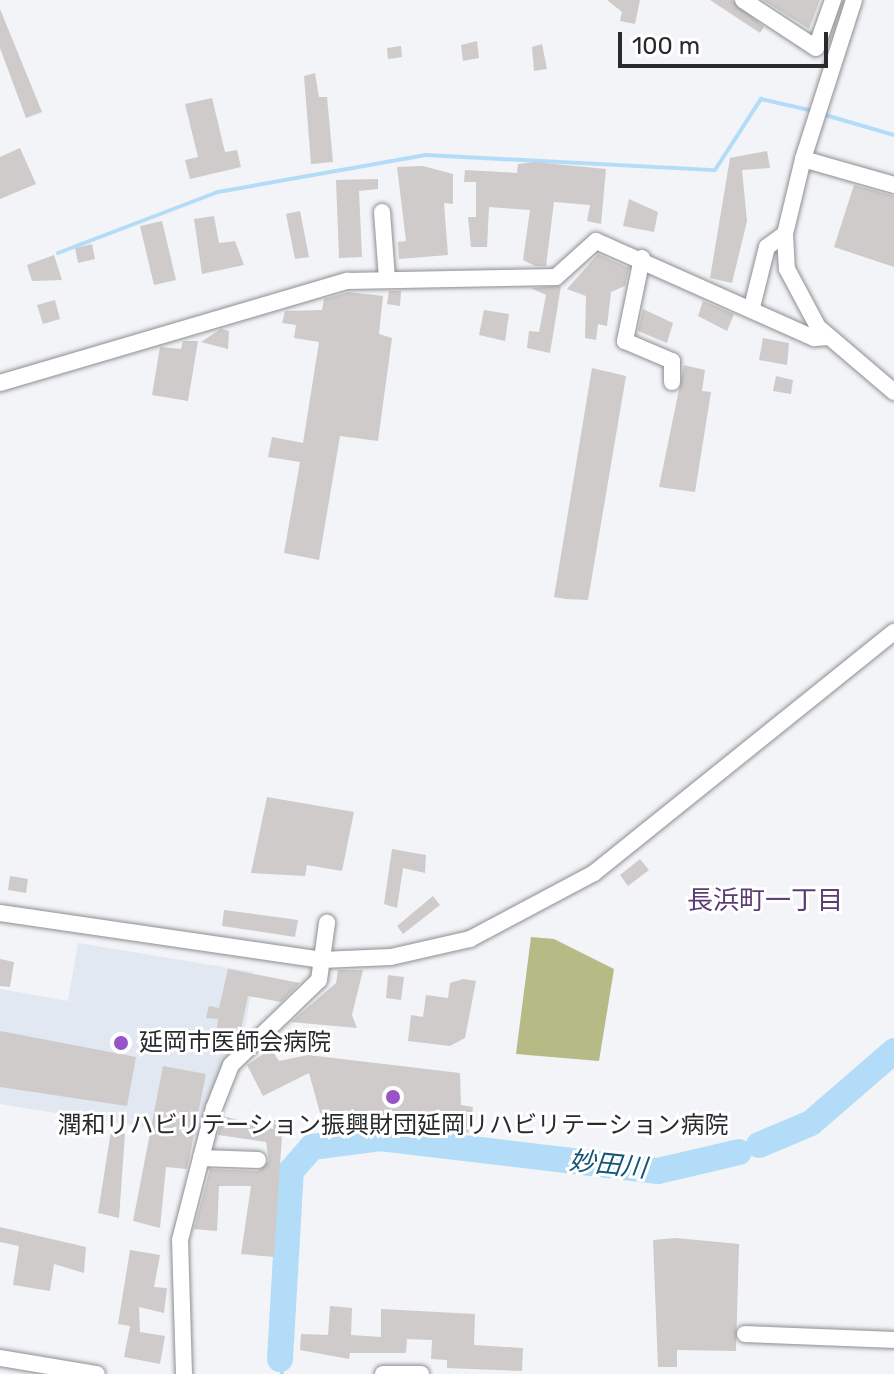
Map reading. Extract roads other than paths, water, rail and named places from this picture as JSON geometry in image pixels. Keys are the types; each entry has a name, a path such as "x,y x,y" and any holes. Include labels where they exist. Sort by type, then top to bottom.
{"street":[{"path":"743,0 816,48 833,0"},
{"path":"854,0 803,159 785,234 792,285 829,337 894,392"},
{"path":"803,159 894,185"},
{"path":"382,212 387,279"},
{"path":"752,307 767,247 785,234"},
{"path":"0,383 304,290 387,279 556,277 596,241 642,258 814,338 829,337"},
{"path":"642,258 625,341 672,361 672,382"},
{"path":"0,913 321,960 391,957 470,939 539,905 594,873 894,632"},
{"path":"184,1374 180,1240 201,1158 231,1065 319,980 327,923"},
{"path":"201,1158 258,1160"},
{"path":"745,1334 894,1340"},
{"path":"0,1358 97,1374"},
{"path":"383,1374 421,1374"}],"waterway":[{"path":"58,253 218,192 426,155 715,170 761,99 814,111"},
{"path":"822,114 894,135"},
{"name":"妙田川","path":"759,1145 811,1123 894,1051"},
{"name":"妙田川","path":"280,1359 291,1171 312,1147 380,1138 658,1171 739,1152"},
{"path":"280,1359 282,1374"}],"place":[{"name":"延岡市医師会病院","path":"121,1043"},
{"name":"潤和リハビリテーション振興財団延岡リハビリテーション病院","path":"393,1097"}],"district":[{"name":"長浜町一丁目","path":"765,901"}]}
